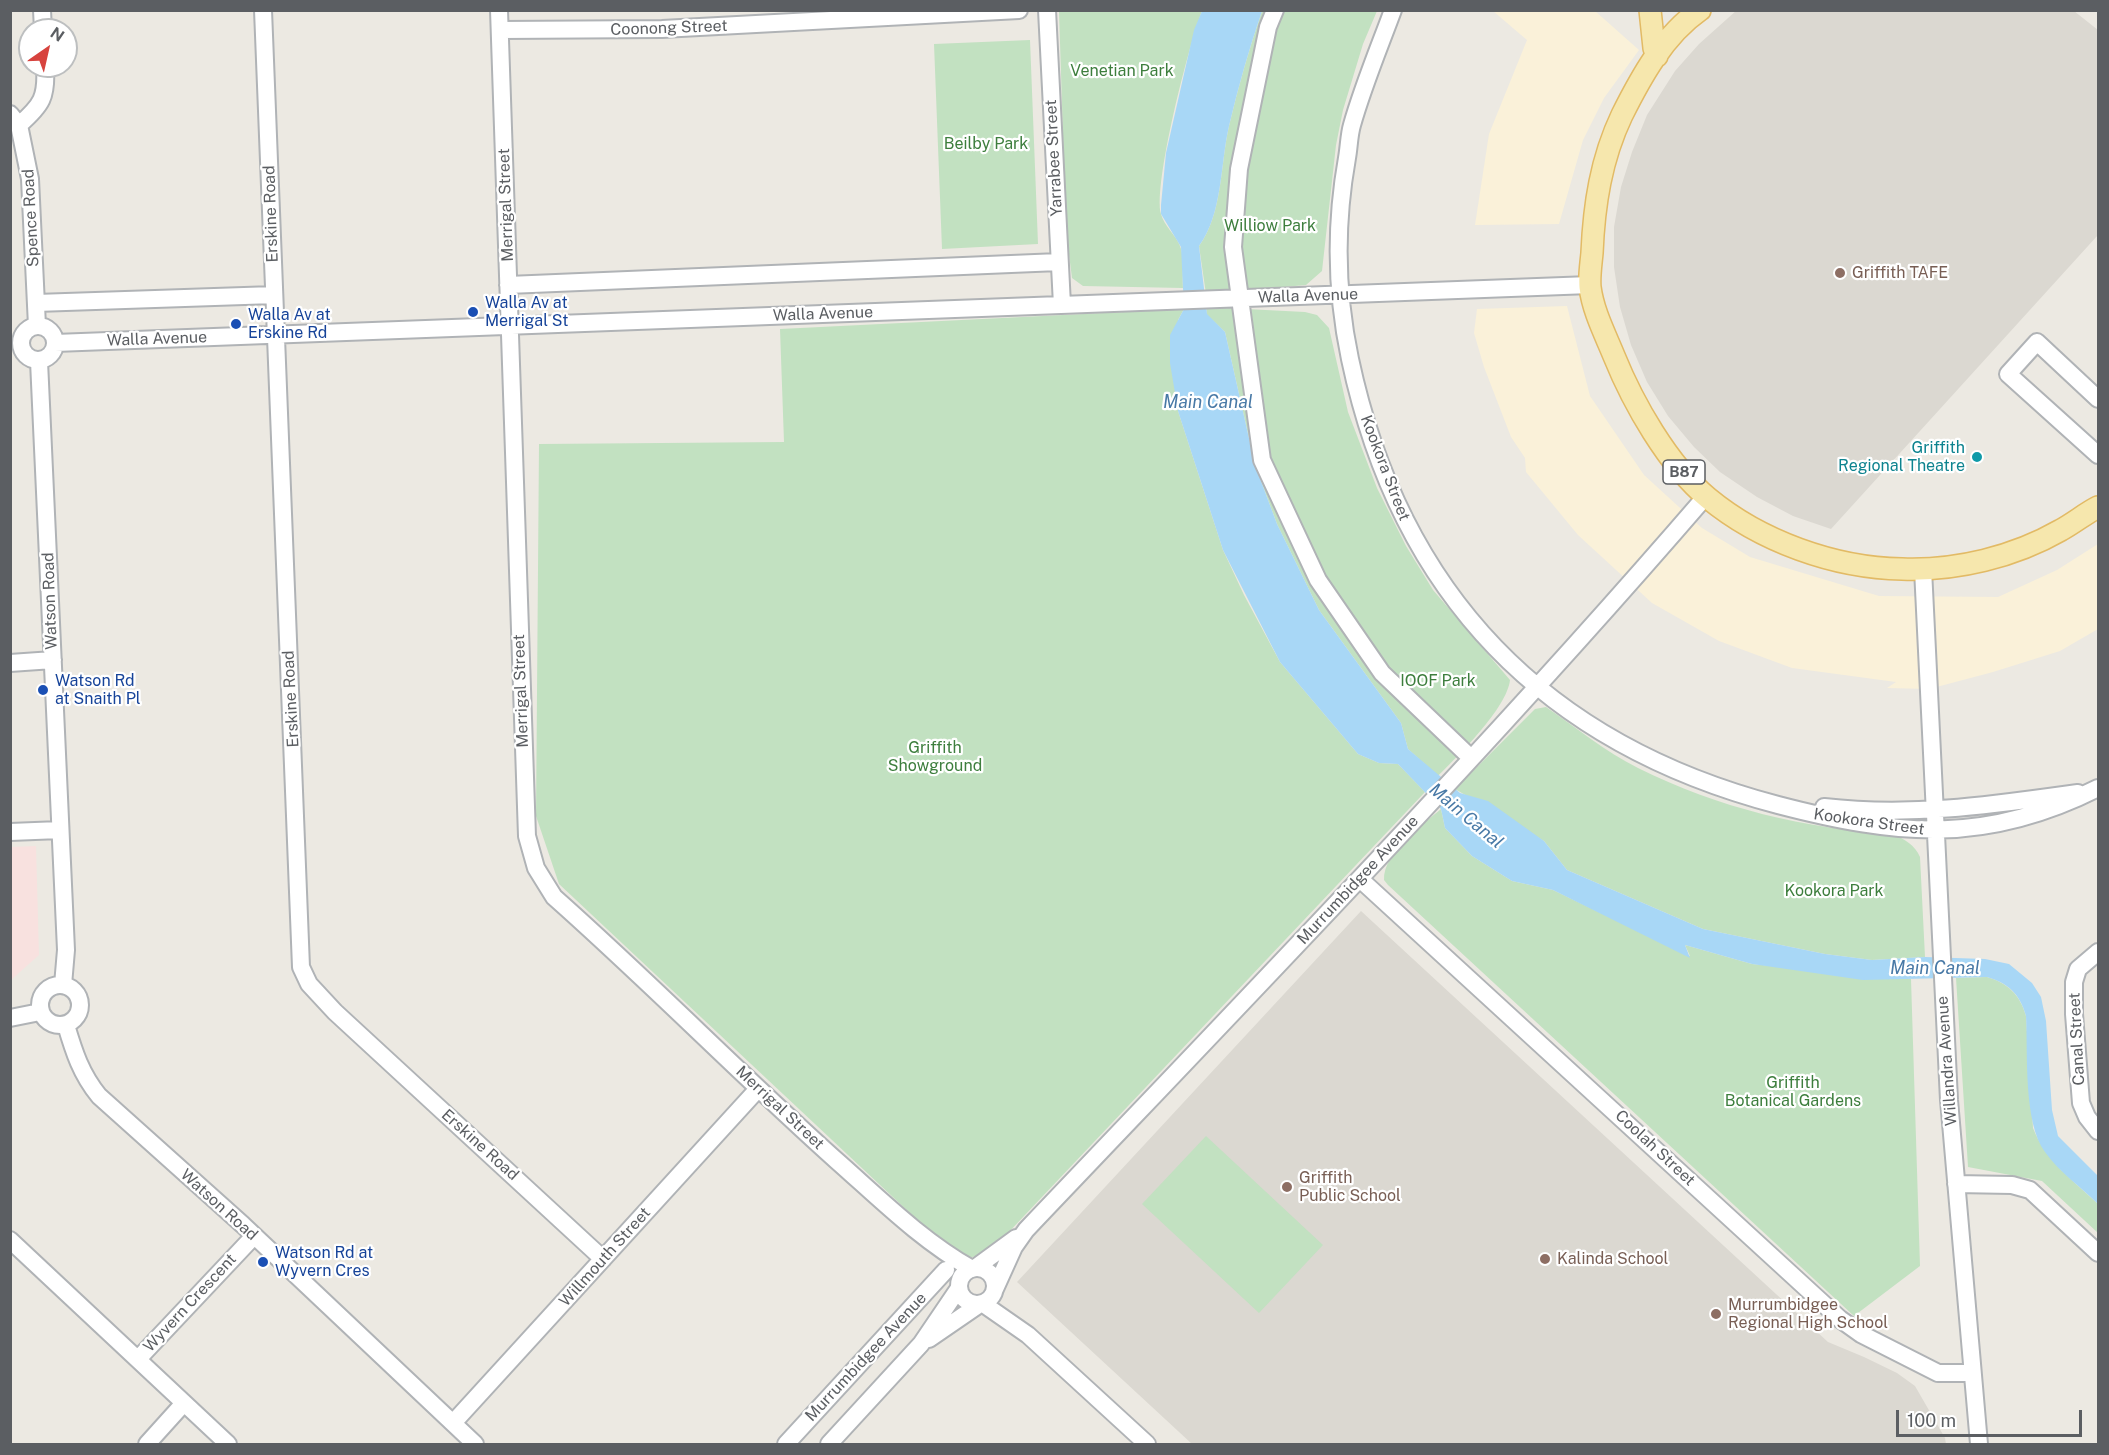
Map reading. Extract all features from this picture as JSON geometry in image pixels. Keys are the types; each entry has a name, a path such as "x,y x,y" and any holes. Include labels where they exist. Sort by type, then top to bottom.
{"main road":[{"path":"1650,10 1657,56"},
{"name":"B87","path":"1700,10 1672,34 1633,92 1600,173 1592,235 1590,285 1596,312 1622,376 1644,419 1706,496 1772,538 1826,557 1874,567 1923,569 1976,562 2002,555 2048,537 2098,507"}],"street":[{"name":"Erskine Road","path":"263,10 301,967 309,984 334,1012 603,1259"},
{"name":"Merrigal Street","path":"499,10 527,836 536,868 554,897 726,1057 757,1090 898,1215 949,1256 974,1268"},
{"name":"Coonong Street","path":"500,30 662,29 898,14 1019,10"},
{"name":"Yarrabee Street","path":"1047,10 1062,305"},
{"path":"1275,10 1268,27 1239,169 1233,247 1262,460 1318,580 1382,673 1471,758"},
{"name":"Kookora Street","path":"1393,10 1351,127 1340,216 1339,295 1357,392 1380,463 1400,512 1449,595 1483,634 1536,687 1576,717 1629,748 1683,775 1747,797 1820,816 1888,828 1935,831 2014,822 2061,807 2097,791"},
{"path":"15,120 39,108 46,86 46,78"},
{"name":"Spence Road","path":"15,120 30,179 37,326"},
{"path":"508,285 1059,262"},
{"name":"Walla Avenue","path":"55,343 1590,285"},
{"path":"36,303 274,295"},
{"path":"37,326 51,332 55,343 53,353 39,361 25,356 16,342 26,331 37,326"},
{"path":"2098,399 2037,342 2008,374 2098,455"},
{"name":"Watson Road","path":"39,361 66,950 63,985"},
{"name":"Murrumbidgee Avenue","path":"921,1344 988,1297 1014,1247 1026,1230 1361,880 1706,496"},
{"name":"Willandra Avenue","path":"1923,569 1940,948 1956,1184 1979,1444"},
{"path":"10,663 53,660"},
{"name":"Kookora Street","path":"1747,797 1884,812 1934,812 2097,791"},
{"path":"10,832 60,830"},
{"name":"Coolah Street","path":"1361,880 1840,1319 1861,1334 1938,1373 1972,1373"},
{"name":"Canal Street","path":"2098,952 2078,969 2074,996 2081,1103 2087,1117 2098,1131"},
{"path":"63,985 73,989 80,998 81,1010 75,1019 66,1025 56,1025 46,1020 40,1012 39,1001 44,992 53,986 63,985"},
{"path":"10,1018 40,1012"},
{"name":"Watson Road","path":"66,1025 78,1065 85,1080 99,1096 254,1236 475,1444"},
{"name":"Willmouth Street","path":"453,1423 757,1090"},
{"path":"1956,1184 2012,1185 2030,1190 2098,1253"},
{"name":"Merrigal Street","path":"898,1215 960,1286"},
{"name":"Murrumbidgee Avenue","path":"974,1268 1026,1230"},
{"name":"Wyvern Crescent","path":"228,1444 138,1359 254,1236"},
{"path":"10,1240 138,1359"},
{"path":"974,1268 990,1273 988,1297 969,1301 960,1286 965,1273 974,1268"},
{"name":"Murrumbidgee Avenue","path":"786,1444 946,1270"},
{"name":"Murrumbidgee Avenue","path":"829,1444 921,1344 960,1286"},
{"path":"988,1297 1147,1444"},
{"path":"147,1444 184,1403"}],"shaded area":[{"name":"Griffith TAFE","path":"1737,10 2074,11 2098,30 2098,235 1831,529 1793,516 1757,497 1720,472 1694,447 1668,416 1647,382 1631,345 1620,307 1614,267 1614,227 1621,187 1632,152 1647,115 1675,71 1699,44"},
{"path":"1493,11 1595,11 1639,50 1604,98 1583,140 1559,224 1475,225 1489,134 1527,40"},
{"path":"1567,306 1590,396 1644,475 1702,528 1750,557 1879,596 1998,597 2057,570 2098,544 2098,629 2060,651 1993,672 1929,689 1887,688 1896,682 1792,668 1719,641 1652,603 1578,535 1526,472 1525,458 1511,437 1484,367 1474,333 1477,309"},
{"path":"36,846 39,955 11,980 11,847"},
{"path":"1361,911 1828,1342 1897,1373 1915,1386 1945,1438 1946,1444 1192,1444 1017,1282"}],"green space":[{"name":"Venetian Park","path":"1059,11 1202,11 1189,52 1167,145 1160,198 1161,214 1182,250 1183,288 1083,286 1072,278 1066,231"},
{"name":"Williow Park","path":"1262,11 1377,11 1363,44 1343,110 1336,145 1322,271 1306,285 1206,294 1199,246 1213,219 1229,126"},
{"name":"Beilby Park","path":"1030,40 1038,244 942,249 934,44"},
{"name":"IOOF Park","path":"1206,307 1305,312 1317,315 1329,328 1348,412 1377,488 1406,546 1433,590 1510,680 1507,691 1491,717 1438,776 1408,749 1401,723 1319,610 1277,524 1255,465 1225,332 1207,315"},
{"name":"Griffith Showground","path":"1184,309 1178,320 1178,411 1223,550 1244,595 1280,662 1358,754 1379,763 1398,764 1425,792 989,1253 960,1260 559,884 536,816 539,444 784,442 780,329"},
{"name":"Kookora Park","path":"1546,707 1602,747 1638,768 1699,794 1763,814 1828,827 1894,834 1906,841 1920,857 1925,957 1872,960 1825,954 1703,929 1567,870 1544,841 1455,789 1535,709"},
{"name":"Griffith Botanical Gardens","path":"1441,809 1445,828 1472,856 1512,881 1553,890 1690,956 1685,945 1752,964 1911,979 1920,1266 1854,1316 1388,885 1384,880 1385,870 1390,860 1414,831"},
{"path":"1987,977 2007,986 2020,1002 2026,1016 2033,1128 2038,1140 2053,1160 2098,1204 2098,1233 2042,1181 1968,1167 1956,978"},
{"path":"1206,1136 1323,1245 1259,1313 1142,1204"}],"water":[{"name":"Main Canal","path":"1202,11 1262,11 1229,126 1213,219 1199,246 1207,314 1225,332 1255,465 1277,524 1319,610 1401,723 1408,749 1460,793 1488,801 1544,841 1567,870 1703,929 1825,954 1872,960 1925,957 1985,959 2009,964 2032,983 2041,997 2046,1021 2052,1110 2058,1136 2098,1176 2098,1204 2057,1166 2038,1139 2033,1124 2028,1087 2026,1016 2017,996 2007,986 1987,977 1863,980 1752,964 1685,945 1690,958 1553,890 1512,881 1472,856 1445,828 1441,809 1398,764 1379,763 1358,754 1280,662 1223,550 1178,411 1170,363 1170,335 1184,309 1181,247 1161,214 1161,205 1166,153 1194,30"}],"place":[{"name":"Griffith TAFE","path":"1840,273"},
{"name":"Walla Av at Merrigal St","path":"473,312"},
{"name":"Walla Av at Erskine Rd","path":"236,324"},
{"name":"Griffith Regional Theatre","path":"1977,457"},
{"name":"Watson Rd at Snaith Pl","path":"43,690"},
{"name":"Griffith Public School","path":"1287,1187"},
{"name":"Kalinda School","path":"1545,1259"},
{"name":"Watson Rd at Wyvern Cres","path":"263,1262"},
{"name":"Murrumbidgee Regional High School","path":"1716,1314"}]}
